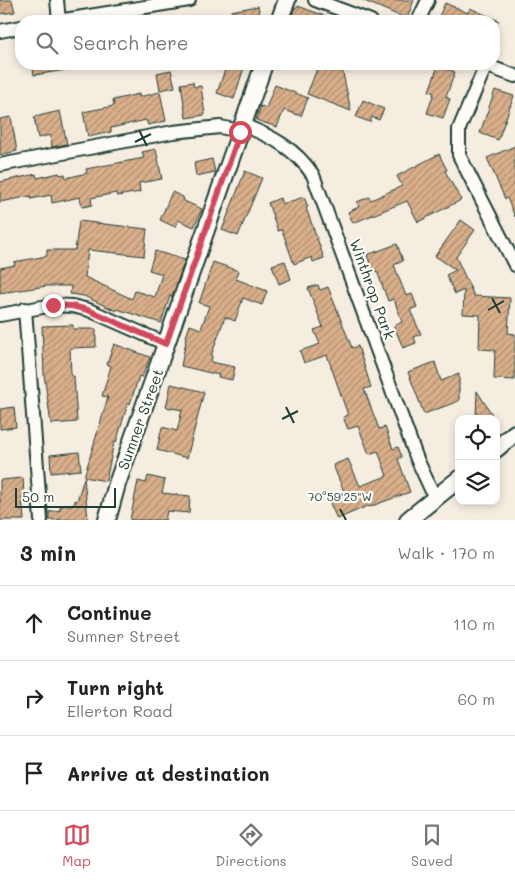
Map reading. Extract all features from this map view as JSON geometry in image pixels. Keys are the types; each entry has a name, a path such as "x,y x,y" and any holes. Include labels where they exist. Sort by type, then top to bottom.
{"street":[{"path":"56,0 58,15"},
{"path":"96,15 189,0"},
{"path":"281,15 287,0"},
{"path":"315,0 356,15"},
{"path":"421,15 428,0"},
{"path":"0,31 15,28"},
{"name":"Sumner Street","path":"107,520 117,484 262,70"},
{"path":"482,70 459,129 459,155 515,264"},
{"path":"498,70 515,76"},
{"name":"Winthrop Park","path":"0,165 173,132 220,127 258,131 283,144 300,158 313,175 418,459 435,498"},
{"path":"0,314 53,305 72,306 88,310 166,344"},
{"path":"25,309 41,520"},
{"path":"500,446 515,433"},
{"path":"408,520 455,482"}],"building":[{"path":"0,0 12,0 15,12 0,14"},
{"path":"362,0 414,0 408,15 398,15"},
{"path":"445,3 468,13 470,8 486,15 440,15"},
{"path":"258,6 260,15 231,15 231,11"},
{"path":"298,6 322,15 292,15 294,9"},
{"path":"33,70 66,70 34,75"},
{"path":"171,70 175,87 160,90 157,73"},
{"path":"225,70 243,70 234,99 217,93"},
{"path":"317,70 342,70 351,111 307,94"},
{"path":"437,70 455,72 446,97 450,99 443,118 427,113 434,93 429,91"},
{"path":"193,82 194,87 201,86 205,115 186,118 181,84"},
{"path":"275,85 308,98 301,116 284,110 277,127 256,120 261,106 266,108"},
{"path":"495,90 514,96 498,140 480,133"},
{"path":"160,92 166,121 148,125 146,120 111,128 111,132 88,137 83,112 114,106 113,100 139,94 139,97"},
{"path":"363,100 384,109 379,120 372,117 370,122 356,117"},
{"path":"60,111 67,144 52,147 50,135 38,138 34,117"},
{"path":"11,117 17,151 0,155 0,119"},
{"path":"515,146 515,217 487,158"},
{"path":"156,149 162,179 139,183 140,192 117,196 116,193 91,198 92,205 82,207 80,197 52,203 51,195 31,199 31,196 0,202 0,182 36,174 37,178 59,173 60,175 65,174 66,178 87,173 86,169 144,158 142,152"},
{"path":"439,154 447,170 445,171 461,200 418,222 407,201 353,223 348,212 359,207 357,202 369,197 371,200 402,186 397,176"},
{"path":"212,159 215,172 196,176 194,163"},
{"path":"245,171 262,178 238,236 222,230"},
{"path":"172,192 183,197 184,201 202,209 194,227 178,220 175,227 160,220"},
{"path":"304,197 308,207 306,208 324,258 313,262 312,257 294,264 282,230 278,231 268,203 280,198 282,204"},
{"path":"461,220 475,230 456,257 474,296 510,298 508,333 515,334 515,380 494,379 495,350 479,349 480,315 463,314 464,290 455,294 446,275 456,270 435,256"},
{"path":"79,221 147,229 144,256 88,250 85,277 132,299 135,291 155,297 162,274 149,270 155,251 185,260 161,323 117,309 116,311 84,296 70,294 71,286 47,286 0,293 0,268 15,265 14,262 47,256 47,250 75,250"},
{"path":"397,244 403,261 394,265 406,296 412,294 417,307 410,310 421,334 414,337 416,343 403,348 394,326 402,322 394,299 388,301 377,271 373,272 367,255"},
{"path":"285,261 291,279 279,284 272,265"},
{"path":"213,262 239,271 236,279 267,291 262,305 243,298 235,321 225,317 211,356 211,362 235,367 232,380 181,366 185,340 190,325 201,329 209,306 199,303"},
{"path":"318,285 320,290 328,287 352,348 358,346 371,387 364,389 379,429 385,427 393,449 398,447 402,457 398,459 410,492 337,519 329,501 345,494 333,465 348,459 360,486 387,476 378,451 369,454 358,426 348,429 343,417 348,415 327,355 304,363 300,351 320,344 314,330 323,327 308,288"},
{"path":"73,325 73,329 96,329 96,347 70,348 71,376 74,376 77,422 51,424 44,374 42,326"},
{"path":"114,344 150,357 142,377 139,376 130,404 128,403 116,443 114,442 106,481 84,477 108,397 102,396 111,366 107,364"},
{"path":"435,362 441,381 459,374 459,401 424,414 408,372"},
{"path":"171,384 204,392 187,458 157,450 162,427 177,431 182,410 166,407"},
{"path":"477,391 492,415 476,415"},
{"path":"14,407 16,427 0,429 0,409"},
{"path":"79,452 81,470 51,473 50,455"},
{"path":"148,476 165,480 162,493 190,496 189,513 167,511 165,520 130,520 138,481 146,483"},
{"path":"23,478 24,520 0,520 0,480"},
{"path":"84,478 88,519 49,520 49,512 60,510 60,506 75,504"}],"route":[{"path":"53,305 72,306 88,310 166,344 240,132"}]}
